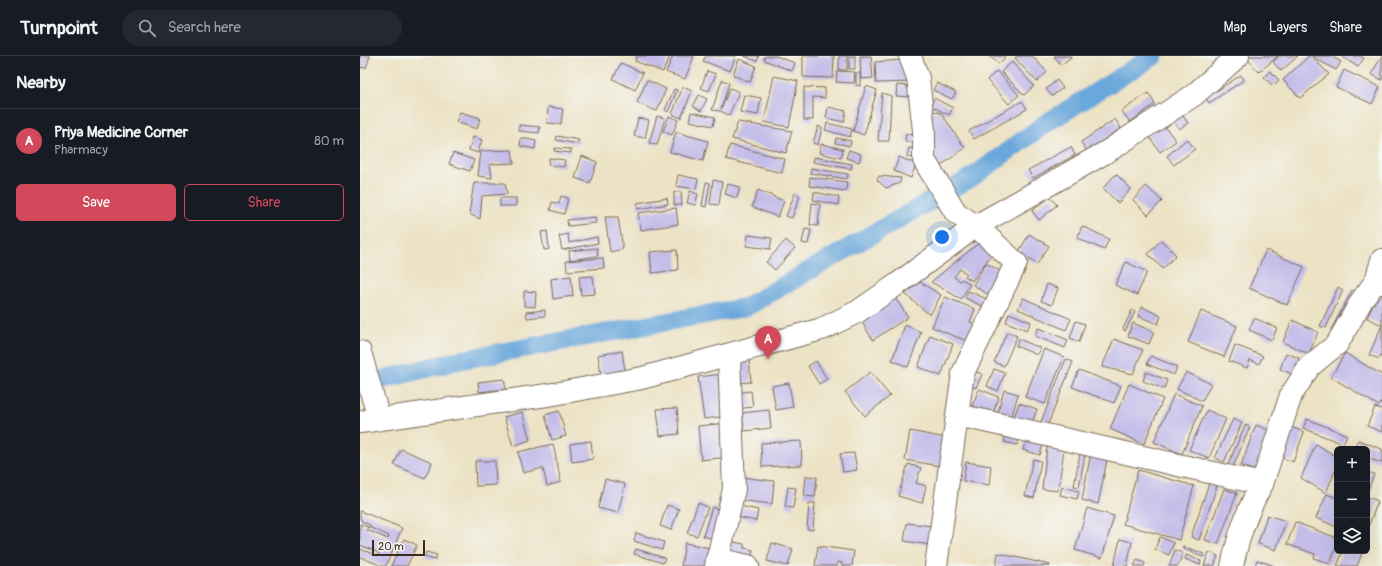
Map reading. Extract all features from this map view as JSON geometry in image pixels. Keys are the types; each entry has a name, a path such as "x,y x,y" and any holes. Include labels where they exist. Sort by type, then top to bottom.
{"street":[{"path":"910,56 918,78 924,131 924,160 956,213 976,226 1016,263 964,373 936,566"},
{"path":"360,352 371,394 365,422 554,394 627,380 729,355 822,329 857,312 899,284 976,226 1108,151 1194,95 1238,56"},
{"path":"1232,566 1237,544 1253,500 1262,484 1291,395 1310,366 1337,344 1362,300 1379,282 1382,260"},
{"path":"729,355 734,489 717,562 748,566"},
{"path":"958,414 1262,484"}],"building":[{"path":"360,56 370,56 366,68 360,67"},
{"path":"637,56 670,56 663,72 635,61"},
{"path":"673,56 694,56 685,79 666,72"},
{"path":"706,56 736,56 730,71 703,61"},
{"path":"744,56 759,56 757,61"},
{"path":"765,56 776,56 795,63 792,71 764,60"},
{"path":"803,56 834,56 833,78 803,77"},
{"path":"839,56 847,56 847,70 839,70"},
{"path":"849,56 855,56 855,69 849,69"},
{"path":"860,56 871,56 873,78 861,79"},
{"path":"989,56 1006,56 999,64"},
{"path":"1017,56 1032,56 1047,72 1037,82 1015,58"},
{"path":"1054,56 1071,56 1071,57 1061,65"},
{"path":"1245,56 1278,56 1259,72"},
{"path":"1279,56 1298,56 1281,71 1273,62"},
{"path":"1309,56 1311,56 1329,74 1300,98 1283,80"},
{"path":"1331,56 1341,62 1336,70 1313,57"},
{"path":"1341,56 1360,56 1364,58 1358,67"},
{"path":"1382,56 1382,80 1371,74"},
{"path":"739,59 756,66 750,82 733,75"},
{"path":"903,60 912,82 876,83 875,62"},
{"path":"1012,62 1034,86 1024,95 1001,72"},
{"path":"621,63 643,73 635,90 613,79"},
{"path":"1344,70 1380,87 1372,104 1336,87"},
{"path":"707,71 716,74 709,91 701,88"},
{"path":"837,71 855,72 854,83 836,82"},
{"path":"997,71 1019,95 1009,104 987,80"},
{"path":"1270,71 1279,80 1273,86 1264,77"},
{"path":"856,73 860,73 860,86 856,85"},
{"path":"1241,75 1244,80 1209,103 1206,98"},
{"path":"774,76 798,81 789,127 764,122"},
{"path":"647,80 666,89 657,111 637,103"},
{"path":"722,80 729,83 721,109 730,88 739,92 729,115 720,111 712,110"},
{"path":"1057,80 1063,88 1052,96 1046,89"},
{"path":"937,83 956,92 952,99 933,90"},
{"path":"897,85 912,86 911,97 896,96"},
{"path":"866,86 877,90 864,135 853,131"},
{"path":"683,87 692,91 681,118 672,114"},
{"path":"804,87 825,88 825,98 813,97 813,120 804,120"},
{"path":"674,89 677,90 668,112 665,110"},
{"path":"882,93 891,96 889,141 878,141"},
{"path":"1148,93 1155,104 1130,122 1122,111"},
{"path":"699,95 707,99 701,111 693,106"},
{"path":"744,95 761,98 758,115 740,112"},
{"path":"934,98 953,108 949,115 931,106"},
{"path":"1022,101 1027,109 974,139 969,131"},
{"path":"548,107 563,109 561,124 547,123"},
{"path":"828,107 846,111 844,122 826,118"},
{"path":"929,110 941,113 965,148 936,169"},
{"path":"460,112 480,118 477,129 456,122"},
{"path":"691,112 715,117 713,126 689,121"},
{"path":"1181,113 1188,123 1179,129 1172,119"},
{"path":"657,116 665,118 657,145 649,143"},
{"path":"669,116 678,120 672,135 663,131"},
{"path":"638,118 649,120 645,138 634,136"},
{"path":"1115,119 1121,128 1087,151 1081,142"},
{"path":"738,122 792,131 786,153 732,139"},
{"path":"827,123 852,129 850,137 825,130"},
{"path":"1163,124 1176,141 1160,152 1148,135"},
{"path":"519,125 540,127 539,133 519,131"},
{"path":"818,126 822,128 818,145 813,143"},
{"path":"676,132 708,141 703,161 670,152"},
{"path":"906,134 918,135 917,143 905,142"},
{"path":"557,136 579,140 578,144 556,140"},
{"path":"473,137 482,140 478,153 469,150"},
{"path":"521,138 536,141 535,149 520,146"},
{"path":"836,138 851,141 850,146 835,143"},
{"path":"1187,139 1195,149 1174,165 1167,156"},
{"path":"821,144 843,149 841,158 819,153"},
{"path":"730,145 785,159 782,173 726,159"},
{"path":"1071,147 1075,155 1033,178 1028,170"},
{"path":"555,148 571,149 571,153 554,151"},
{"path":"909,148 918,149 917,158 907,157"},
{"path":"512,150 514,163 490,164 492,178 478,176 481,151"},
{"path":"849,150 861,154 859,162 846,158"},
{"path":"453,153 474,160 470,171 449,164"},
{"path":"582,156 597,162 590,183 575,178"},
{"path":"814,157 852,164 851,169 813,162"},
{"path":"899,157 916,164 911,178 894,171"},
{"path":"549,158 565,160 564,167 548,165"},
{"path":"811,168 848,174 847,179 810,173"},
{"path":"1116,174 1131,189 1118,203 1103,188"},
{"path":"678,175 698,179 696,189 676,186"},
{"path":"879,176 901,178 900,183 886,188 877,180"},
{"path":"810,177 847,182 846,191 809,186"},
{"path":"713,180 722,182 719,205 710,204"},
{"path":"706,182 710,183 706,207 702,206"},
{"path":"474,183 505,183 507,194 482,196 480,219 469,214"},
{"path":"728,184 740,187 737,198 725,194"},
{"path":"1146,186 1162,201 1148,215 1133,200"},
{"path":"758,190 784,201 778,217 752,207"},
{"path":"690,191 698,194 695,205 687,203"},
{"path":"674,192 681,192 682,205 674,205"},
{"path":"814,192 839,197 838,205 813,200"},
{"path":"795,193 800,196 792,218 786,216"},
{"path":"561,196 568,198 564,214 550,210 552,202 559,204"},
{"path":"1050,197 1057,205 1039,220 1032,211"},
{"path":"500,198 516,198 516,206 500,206"},
{"path":"667,198 668,204 638,209 637,203"},
{"path":"812,203 820,204 818,226 810,225"},
{"path":"676,208 678,224 641,230 638,213"},
{"path":"595,217 596,223 568,226 567,220"},
{"path":"605,217 618,217 623,249 610,252"},
{"path":"1082,226 1109,239 1104,250 1077,238"},
{"path":"805,229 811,230 808,244 802,243"},
{"path":"547,231 549,249 544,250 541,232"},
{"path":"568,234 569,243 597,237 598,243 562,250 559,236"},
{"path":"1029,234 1049,246 1037,264 1018,253"},
{"path":"748,235 772,238 770,249 746,246"},
{"path":"786,240 795,248 775,270 766,262"},
{"path":"1161,240 1176,255 1163,269 1148,254"},
{"path":"981,241 992,254 972,281 965,276 967,274 960,269 954,277 960,281 962,279 970,284 961,299 931,282"},
{"path":"597,248 598,256 570,260 569,251"},
{"path":"677,250 678,270 652,273 650,252"},
{"path":"1266,250 1304,267 1287,305 1249,288"},
{"path":"603,258 604,268 567,271 566,261"},
{"path":"1126,262 1147,272 1137,295 1115,285"},
{"path":"986,263 1007,275 995,299 973,285"},
{"path":"571,276 573,296 553,299 551,279"},
{"path":"593,276 595,294 581,295 579,277"},
{"path":"920,282 941,295 930,315 905,294"},
{"path":"1047,284 1058,288 1052,305 1041,301"},
{"path":"1338,287 1343,290 1326,328 1320,326"},
{"path":"1352,290 1359,294 1338,334 1331,330"},
{"path":"1379,290 1382,292 1382,325 1367,318"},
{"path":"524,291 536,292 535,307 524,306"},
{"path":"968,291 994,302 991,310 965,298"},
{"path":"945,297 975,309 970,322 981,326 974,344 932,327"},
{"path":"895,298 908,317 873,340 861,321"},
{"path":"1023,298 1071,319 1066,330 1018,309"},
{"path":"1142,307 1161,316 1158,324 1138,316"},
{"path":"545,310 545,316 527,318 526,312"},
{"path":"1132,310 1135,312 1125,331 1123,329"},
{"path":"1201,311 1237,326 1224,357 1188,342"},
{"path":"1009,313 1031,322 1027,330 1006,322"},
{"path":"1254,318 1277,328 1272,340 1249,330"},
{"path":"1292,320 1318,332 1309,354 1283,342"},
{"path":"1076,321 1085,324 1079,342 1070,338"},
{"path":"1133,323 1154,332 1149,344 1128,336"},
{"path":"905,325 921,332 908,367 892,360"},
{"path":"1382,325 1382,353 1379,359 1369,355"},
{"path":"1038,328 1068,340 1065,348 1035,336"},
{"path":"1007,332 1017,336 1004,366 994,362"},
{"path":"930,335 953,344 941,376 918,367"},
{"path":"1019,339 1040,348 1037,355 1016,346"},
{"path":"1114,339 1143,350 1133,374 1102,367"},
{"path":"1235,345 1263,356 1259,364 1250,360 1247,368 1229,361"},
{"path":"1044,349 1064,357 1045,404 1025,397"},
{"path":"622,351 625,371 601,374 598,355"},
{"path":"1286,353 1299,358 1292,374 1280,369"},
{"path":"1345,353 1382,375 1382,401 1379,406 1331,377"},
{"path":"1151,356 1177,367 1174,375 1147,364"},
{"path":"749,359 751,382 737,383 737,360"},
{"path":"1066,359 1073,362 1048,424 1041,422"},
{"path":"816,361 827,379 819,384 808,366"},
{"path":"994,369 1005,373 998,391 987,386"},
{"path":"1079,370 1121,386 1114,403 1072,387"},
{"path":"974,371 982,374 976,388 968,385"},
{"path":"870,372 890,396 865,416 845,392"},
{"path":"1146,372 1167,380 1164,389 1143,381"},
{"path":"1186,372 1211,384 1202,401 1177,389"},
{"path":"722,374 728,416 704,419 698,377"},
{"path":"504,379 506,389 479,392 478,382"},
{"path":"789,383 793,407 776,410 772,386"},
{"path":"1129,384 1163,399 1144,444 1110,429"},
{"path":"979,389 999,397 993,413 972,406"},
{"path":"1004,390 1018,394 1012,416 998,412"},
{"path":"751,391 753,407 736,409 734,393"},
{"path":"1174,394 1202,406 1182,454 1154,442"},
{"path":"1019,403 1037,409 1032,423 1014,417"},
{"path":"1375,407 1382,409 1382,432 1367,426"},
{"path":"677,408 679,434 660,436 657,409"},
{"path":"769,410 771,428 744,431 742,413"},
{"path":"1207,410 1226,419 1209,458 1189,450"},
{"path":"559,411 566,436 552,440 545,415"},
{"path":"522,412 530,440 513,446 504,417"},
{"path":"1233,419 1242,423 1224,462 1215,458"},
{"path":"1307,419 1347,435 1343,444 1303,428"},
{"path":"727,423 730,457 701,460 698,426"},
{"path":"1245,425 1250,427 1233,467 1228,465"},
{"path":"1256,425 1276,433 1260,473 1241,465"},
{"path":"1291,427 1304,432 1293,462 1280,457"},
{"path":"910,431 951,439 946,467 905,460"},
{"path":"1007,432 1020,435 1017,445 1004,442"},
{"path":"1027,436 1044,440 1040,455 1023,450"},
{"path":"1358,440 1382,449 1382,463 1370,459 1370,446 1355,446"},
{"path":"591,441 593,459 572,462 570,444"},
{"path":"801,441 802,465 762,467 761,443"},
{"path":"553,444 561,482 547,486 543,468 523,473 518,452"},
{"path":"1316,444 1334,455 1334,473 1326,493 1301,478"},
{"path":"1047,447 1064,449 1058,491 1042,489"},
{"path":"401,449 432,462 425,478 394,465"},
{"path":"1091,452 1108,455 1098,504 1082,500"},
{"path":"854,453 857,470 843,472 840,454"},
{"path":"1080,454 1085,455 1079,487 1074,486"},
{"path":"1033,459 1041,461 1034,498 1025,496"},
{"path":"475,461 495,461 496,485 476,486"},
{"path":"966,462 991,466 989,485 963,481"},
{"path":"908,464 921,468 916,483 926,486 922,503 898,496"},
{"path":"1138,470 1194,486 1179,540 1123,524"},
{"path":"1370,473 1374,474 1370,485"},
{"path":"806,476 817,477 815,497 804,496"},
{"path":"740,477 774,481 772,504 737,500"},
{"path":"605,479 625,484 618,513 598,508"},
{"path":"1209,483 1217,486 1199,540 1191,537"},
{"path":"788,487 796,488 793,508 785,507"},
{"path":"1062,487 1079,491 1077,499 1060,495"},
{"path":"1224,489 1237,493 1218,544 1205,540"},
{"path":"1327,494 1334,497 1334,526 1316,518"},
{"path":"1370,498 1378,501 1370,522"},
{"path":"698,503 708,507 697,536 687,533"},
{"path":"809,503 815,503 813,530 807,529"},
{"path":"667,505 679,509 671,530 660,526"},
{"path":"740,506 758,510 756,521 737,517"},
{"path":"712,507 723,511 714,539 703,536"},
{"path":"1087,508 1114,516 1102,558 1075,550"},
{"path":"360,511 402,528 386,566 382,566 360,557 360,549 378,556 379,553 360,545 360,524 368,527 367,530 388,539 389,536 369,527 370,525 361,521"},
{"path":"1267,515 1286,521 1276,550 1258,544"},
{"path":"1295,522 1334,537 1334,553 1330,564 1314,558 1315,554 1287,544"},
{"path":"907,523 932,526 930,545 904,541"},
{"path":"636,533 664,542 662,550 634,541"},
{"path":"1160,537 1174,543 1169,555 1155,549"},
{"path":"404,539 417,545 407,566 391,566"},
{"path":"1120,539 1132,542 1127,566 1114,566"},
{"path":"724,540 744,544 744,548 753,550 750,563 721,556"},
{"path":"685,543 715,549 712,566 681,566"},
{"path":"772,543 793,549 788,566 767,561"},
{"path":"818,546 854,551 852,566 842,566 842,563 837,562 837,566 815,566"},
{"path":"1183,546 1204,554 1203,557 1182,548"},
{"path":"636,549 665,558 663,563 634,554"},
{"path":"1175,550 1183,553 1178,566 1169,566"},
{"path":"426,552 437,555 435,560 425,557"},
{"path":"1209,552 1218,556 1214,566 1204,566"},
{"path":"998,553 1050,565 1050,566 996,566"},
{"path":"1342,554 1362,554 1357,566 1337,566"},
{"path":"1186,555 1201,561 1200,565 1185,559"},
{"path":"1137,560 1145,563 1144,566 1134,566"},
{"path":"1257,560 1275,566 1255,566"}],"waterway":[{"path":"360,385 460,360 746,307 974,176 1045,124 1154,56"}],"place":[{"name":"Priya Medicine Corner","path":"768,359"}]}
